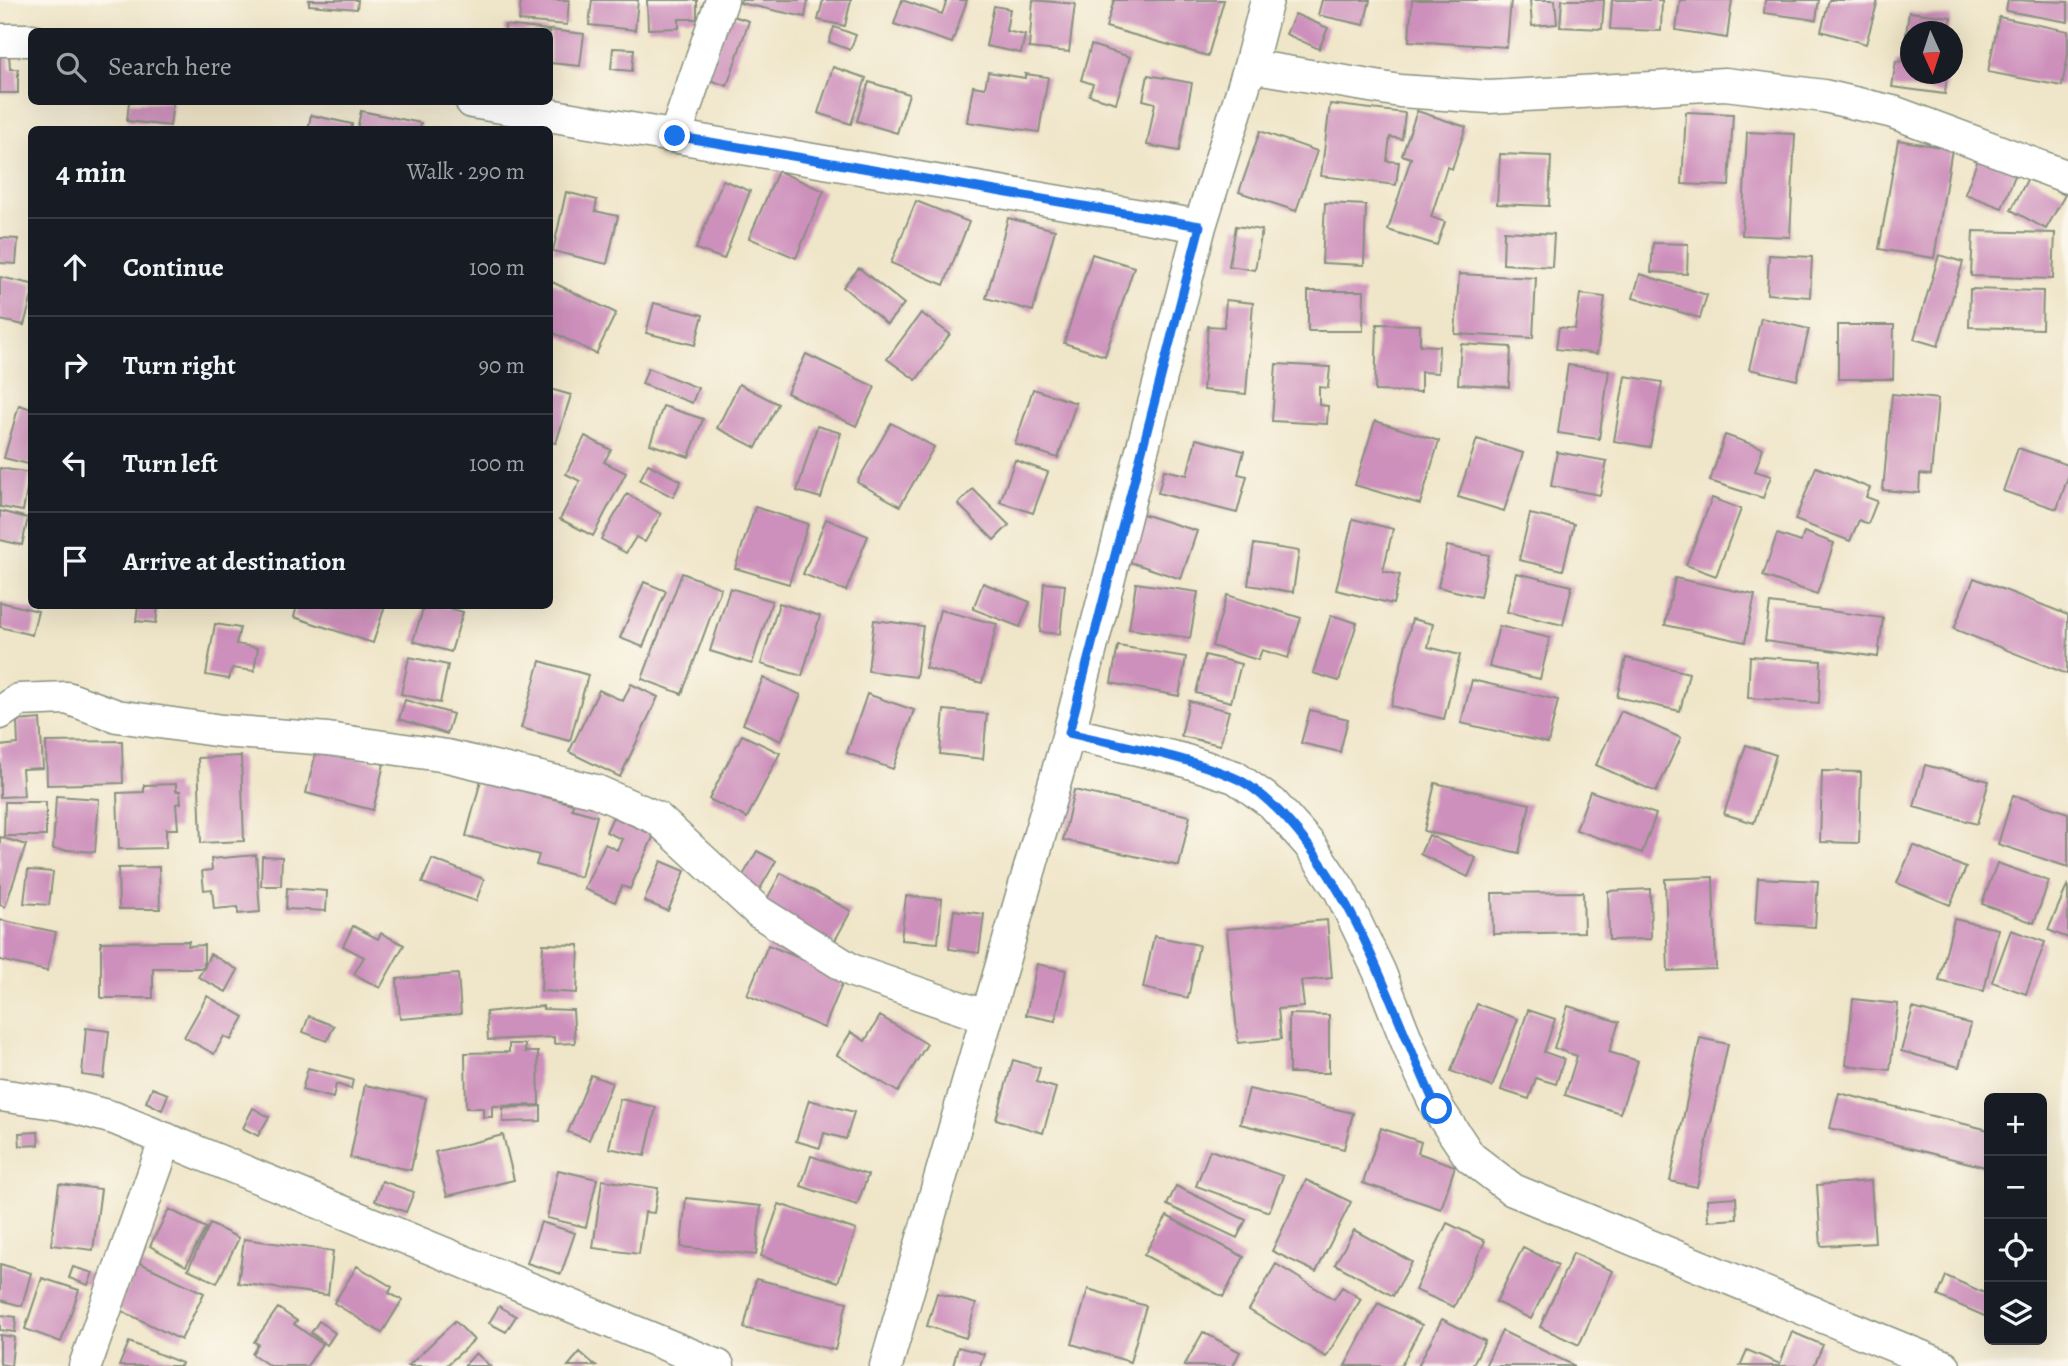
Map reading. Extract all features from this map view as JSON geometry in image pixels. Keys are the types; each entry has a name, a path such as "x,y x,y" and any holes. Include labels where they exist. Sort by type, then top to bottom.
{"street":[{"path":"675,136 722,0"},
{"path":"886,1366 1069,733 1200,226 1250,66 1267,0"},
{"path":"0,40 28,40"},
{"path":"1250,66 1400,92 1489,97 1725,84 1824,96 1893,112 2068,177"},
{"path":"490,105 1200,226"},
{"path":"0,713 19,700 66,698 117,716 222,731 328,738 447,756 596,791 657,818 759,912 853,971 987,1017"},
{"path":"1069,733 1180,759 1224,774 1235,778 1272,803 1309,844 1340,890 1437,1109 1470,1157 1513,1190 1944,1366"},
{"path":"0,1095 62,1104 114,1118 718,1366"},
{"path":"85,1366 166,1139"}],"building":[{"path":"309,0 358,0 357,9 309,5"},
{"path":"521,0 569,0 567,25 519,21"},
{"path":"592,0 638,0 635,30 589,25"},
{"path":"647,0 697,0 697,19 679,19 679,28 648,29"},
{"path":"741,0 808,0 805,17 740,3"},
{"path":"823,0 851,0 845,26 818,20"},
{"path":"902,0 942,14 947,0 967,0 952,43 894,24"},
{"path":"1033,0 1075,4 1069,52 1029,48"},
{"path":"1114,0 1224,0 1208,56 1106,27"},
{"path":"1322,0 1370,0 1364,25 1318,15"},
{"path":"1412,0 1511,0 1507,47 1409,41"},
{"path":"1530,0 1555,0 1557,24 1532,26"},
{"path":"1562,0 1604,0 1602,29 1560,27"},
{"path":"1612,0 1662,0 1661,31 1610,29"},
{"path":"1680,0 1732,0 1727,38 1676,30"},
{"path":"1765,0 1819,0 1816,20 1764,13"},
{"path":"1829,0 1878,0 1866,44 1821,31"},
{"path":"2008,0 2068,2 2068,22 2006,11"},
{"path":"994,6 1010,9 1006,31 1025,35 1021,53 986,46"},
{"path":"1909,12 1951,17 1950,21 1908,21"},
{"path":"1295,14 1328,28 1319,49 1286,34"},
{"path":"729,15 749,21 727,86 707,79"},
{"path":"1999,17 2068,31 2068,55 2062,86 1988,72"},
{"path":"505,25 531,28 505,28"},
{"path":"834,27 856,35 850,50 829,42"},
{"path":"553,30 584,34 580,66 553,63"},
{"path":"1091,45 1130,57 1116,103 1089,95 1093,84 1081,80"},
{"path":"613,48 634,49 632,71 611,69"},
{"path":"0,53 9,53 10,69 18,69 18,93 0,93"},
{"path":"1896,61 1900,62 1900,84 1946,84 1945,94 1892,87"},
{"path":"833,67 866,78 851,124 818,113"},
{"path":"988,72 1025,78 1025,74 1048,77 1039,132 967,122 973,86 985,88"},
{"path":"1148,75 1192,83 1179,151 1147,145 1155,103 1143,100"},
{"path":"869,82 909,94 897,133 857,121"},
{"path":"1330,104 1405,113 1402,139 1390,137 1387,161 1399,162 1396,185 1321,176"},
{"path":"129,105 173,105 170,126 127,121"},
{"path":"361,111 421,123 421,126 358,126"},
{"path":"1417,111 1466,127 1452,169 1447,167 1431,217 1445,222 1437,245 1388,230 1411,158 1402,155"},
{"path":"1686,112 1733,114 1729,186 1682,184"},
{"path":"311,115 352,124 352,126 309,126"},
{"path":"1260,131 1317,151 1296,211 1239,192"},
{"path":"1747,132 1795,134 1790,237 1742,235"},
{"path":"1898,140 1952,149 1934,258 1879,249"},
{"path":"1500,154 1551,156 1549,206 1497,204"},
{"path":"1980,154 2018,168 2002,208 1965,194"},
{"path":"778,171 824,191 796,258 749,238"},
{"path":"2029,176 2065,195 2046,229 2011,210"},
{"path":"723,180 750,191 724,259 696,249"},
{"path":"566,192 597,200 595,211 618,216 607,264 553,251"},
{"path":"916,201 969,222 944,285 891,263"},
{"path":"1325,203 1366,205 1364,265 1322,263"},
{"path":"1008,218 1055,230 1033,311 986,298"},
{"path":"1236,226 1262,230 1255,270 1229,266"},
{"path":"1504,231 1554,234 1552,267 1503,264"},
{"path":"1973,231 2055,233 2053,279 1971,276"},
{"path":"0,238 18,239 16,264 0,263"},
{"path":"1653,243 1688,244 1687,274 1651,272"},
{"path":"1092,254 1134,267 1105,356 1064,343"},
{"path":"1769,255 1812,257 1810,297 1767,294"},
{"path":"1939,255 1963,262 1938,346 1914,339"},
{"path":"859,268 904,304 887,324 843,287"},
{"path":"1459,274 1536,278 1533,338 1455,334"},
{"path":"1640,274 1707,295 1700,318 1633,298"},
{"path":"0,277 28,283 28,310 24,325 0,320"},
{"path":"553,282 616,313 596,354 553,332"},
{"path":"1970,289 2043,291 2042,329 1969,327"},
{"path":"1308,291 1364,291 1363,331 1308,331"},
{"path":"1580,294 1605,297 1597,354 1556,349 1559,327 1575,329"},
{"path":"1226,300 1253,303 1246,394 1203,390 1208,326 1224,327"},
{"path":"654,303 703,315 695,345 646,333"},
{"path":"921,313 950,334 916,380 887,359"},
{"path":"1761,318 1809,329 1797,380 1749,369"},
{"path":"1377,324 1420,325 1420,345 1439,346 1438,373 1421,372 1421,392 1375,391"},
{"path":"1838,325 1894,325 1893,379 1838,379"},
{"path":"1461,344 1511,347 1509,387 1458,384"},
{"path":"806,354 875,387 856,426 787,393"},
{"path":"1276,364 1330,367 1328,388 1319,387 1319,405 1328,406 1327,424 1272,421"},
{"path":"1568,365 1609,371 1599,439 1558,433"},
{"path":"648,368 698,388 692,403 642,384"},
{"path":"1625,376 1662,382 1650,447 1614,441"},
{"path":"739,384 778,404 756,448 717,428"},
{"path":"1033,389 1076,403 1058,458 1015,444"},
{"path":"553,390 571,395 556,443 553,442"},
{"path":"1892,394 1938,399 1931,475 1920,474 1919,493 1883,490"},
{"path":"19,405 28,408 28,464 4,458"},
{"path":"663,406 703,419 689,457 650,444"},
{"path":"1375,421 1439,441 1420,504 1355,485"},
{"path":"891,423 934,447 900,506 857,482"},
{"path":"817,426 841,433 821,498 797,491"},
{"path":"1725,435 1763,448 1755,471 1771,476 1763,498 1710,481"},
{"path":"585,436 611,450 604,462 626,473 593,536 560,519 580,481 566,474"},
{"path":"1196,439 1244,451 1238,474 1247,476 1237,513 1158,493 1164,470 1187,475"},
{"path":"1477,439 1523,453 1504,511 1458,497"},
{"path":"2018,448 2068,465 2068,477 2057,509 2003,491"},
{"path":"1557,452 1607,461 1600,495 1551,486"},
{"path":"1015,460 1048,472 1033,513 1000,502"},
{"path":"648,464 681,481 673,497 640,480"},
{"path":"1816,467 1870,488 1866,497 1877,501 1868,524 1859,520 1850,541 1795,520"},
{"path":"0,468 28,473 23,511 0,507"},
{"path":"973,489 1009,525 994,540 958,504"},
{"path":"627,494 661,514 645,542 636,537 626,553 601,539"},
{"path":"1712,498 1741,509 1716,576 1686,565"},
{"path":"755,507 808,524 789,584 735,568"},
{"path":"0,511 28,518 22,545 0,540"},
{"path":"1139,513 1197,531 1181,579 1124,560"},
{"path":"1530,514 1574,524 1563,570 1519,560"},
{"path":"826,519 868,536 846,591 803,574"},
{"path":"1353,519 1393,529 1383,571 1400,575 1393,604 1336,590"},
{"path":"1804,532 1834,543 1817,594 1763,576 1777,534 1801,542"},
{"path":"1254,544 1299,551 1293,592 1248,585"},
{"path":"1447,546 1489,555 1480,597 1438,587"},
{"path":"682,573 721,588 682,694 642,679"},
{"path":"1516,573 1572,586 1563,625 1507,612"},
{"path":"1675,578 1755,595 1745,642 1665,625"},
{"path":"1974,578 2068,615 2067,674 1954,629"},
{"path":"644,582 666,591 643,647 620,638"},
{"path":"983,583 1030,602 1020,627 973,609"},
{"path":"1044,583 1065,585 1060,634 1040,632"},
{"path":"1136,583 1198,592 1190,638 1129,629"},
{"path":"730,588 772,601 752,664 710,651"},
{"path":"1227,595 1301,618 1288,658 1262,650 1258,660 1212,646"},
{"path":"0,602 38,611 32,635 0,627"},
{"path":"779,603 820,616 802,676 761,664"},
{"path":"1770,603 1883,618 1878,657 1765,641"},
{"path":"138,609 158,609 156,623 136,621"},
{"path":"296,609 384,609 373,643 294,617"},
{"path":"423,609 452,609 463,612 451,652 413,641"},
{"path":"940,610 997,624 982,683 925,668"},
{"path":"1331,615 1357,623 1339,681 1313,673"},
{"path":"1412,619 1433,624 1428,647 1460,655 1444,719 1391,706"},
{"path":"874,620 923,626 916,677 868,671"},
{"path":"215,624 240,628 236,644 258,648 254,671 232,668 229,679 206,675"},
{"path":"1499,626 1550,638 1540,679 1489,667"},
{"path":"1118,646 1186,657 1179,696 1111,683"},
{"path":"1205,655 1241,664 1231,702 1196,693"},
{"path":"1750,656 1821,661 1819,703 1748,698"},
{"path":"409,657 448,665 440,703 401,694"},
{"path":"1626,658 1689,673 1680,711 1617,697"},
{"path":"540,661 588,675 570,741 521,728"},
{"path":"763,678 801,695 781,741 743,724"},
{"path":"1472,680 1558,700 1548,743 1461,723"},
{"path":"631,684 658,697 620,777 569,752 599,690 623,701"},
{"path":"867,694 914,710 893,769 847,753"},
{"path":"405,700 453,714 447,734 399,719"},
{"path":"1189,701 1229,711 1220,745 1181,736"},
{"path":"944,710 987,714 983,759 940,754"},
{"path":"1310,710 1348,719 1340,752 1301,743"},
{"path":"1621,711 1681,738 1656,792 1596,765"},
{"path":"40,719 43,768 22,769 24,796 0,797 0,746 18,744 17,721"},
{"path":"742,735 780,753 747,818 709,799"},
{"path":"122,741 123,783 47,785 46,742"},
{"path":"1746,745 1776,755 1754,823 1724,814"},
{"path":"317,748 384,764 373,810 306,793"},
{"path":"241,756 244,841 201,843 198,758"},
{"path":"1925,765 1989,781 1977,824 1914,807"},
{"path":"1822,771 1861,772 1859,843 1820,842"},
{"path":"481,780 573,804 572,809 597,816 581,877 536,865 539,855 466,836"},
{"path":"1435,783 1530,804 1519,853 1424,831"},
{"path":"176,784 181,803 176,804 178,829 166,829 166,848 119,849 117,793 144,792 144,785"},
{"path":"1074,790 1190,816 1179,866 1063,840"},
{"path":"1590,791 1656,814 1642,853 1576,830"},
{"path":"2013,795 2068,813 2068,867 1998,844"},
{"path":"56,796 99,799 95,852 53,849"},
{"path":"5,802 46,802 46,836 4,836"},
{"path":"613,817 654,835 630,889 622,886 615,902 584,889 605,844 617,850 622,839 606,832"},
{"path":"1429,835 1476,858 1468,877 1420,854"},
{"path":"0,837 26,845 5,907 0,905"},
{"path":"1913,845 1966,868 1950,905 1897,883"},
{"path":"757,851 776,861 757,894 738,884"},
{"path":"256,855 260,912 238,914 238,907 214,909 212,889 204,890 202,871 212,870 211,859"},
{"path":"262,856 282,857 281,886 261,886"},
{"path":"432,859 484,879 476,901 422,883"},
{"path":"661,861 685,871 668,911 644,901"},
{"path":"1997,863 2049,881 2034,923 1982,904"},
{"path":"159,867 160,909 119,909 118,868"},
{"path":"28,870 53,872 49,905 24,903"},
{"path":"781,873 851,911 833,944 763,906"},
{"path":"1713,877 1716,969 1668,971 1665,879"},
{"path":"1758,878 1818,881 1815,927 1755,923"},
{"path":"2068,884 2068,938 2048,930"},
{"path":"287,888 327,891 326,911 286,909"},
{"path":"1650,889 1651,939 1609,940 1608,891"},
{"path":"1583,892 1584,932 1493,934 1492,893"},
{"path":"906,896 942,899 938,943 901,940"},
{"path":"954,910 984,914 979,953 949,949"},
{"path":"1954,919 1998,929 1984,991 1939,981"},
{"path":"0,920 56,932 47,971 0,960"},
{"path":"1327,920 1332,978 1301,981 1304,1007 1278,1009 1281,1039 1238,1043 1227,929"},
{"path":"353,926 378,939 381,933 404,945 380,988 354,974 364,957 343,946"},
{"path":"2011,930 2045,942 2026,994 1992,982"},
{"path":"1154,936 1199,945 1188,998 1143,988"},
{"path":"189,941 188,946 204,945 204,968 153,968 153,998 101,998 101,942"},
{"path":"543,944 579,945 577,993 541,991"},
{"path":"768,945 845,977 824,1028 747,995"},
{"path":"210,954 238,970 226,992 198,977"},
{"path":"1037,964 1066,970 1055,1021 1026,1015"},
{"path":"458,974 461,1014 400,1019 397,979"},
{"path":"207,996 244,1017 231,1040 224,1036 214,1054 184,1037"},
{"path":"1853,999 1898,1004 1890,1070 1846,1065"},
{"path":"1477,1004 1518,1019 1492,1087 1451,1071"},
{"path":"543,1006 543,1009 573,1010 575,1043 554,1044 554,1037 488,1040 486,1012"},
{"path":"1568,1006 1619,1022 1609,1052 1638,1061 1620,1113 1565,1095 1577,1056 1554,1048"},
{"path":"1913,1008 1971,1024 1959,1067 1901,1051"},
{"path":"1528,1010 1555,1019 1544,1052 1564,1059 1556,1084 1536,1078 1529,1099 1501,1090"},
{"path":"1289,1014 1329,1015 1329,1073 1289,1073"},
{"path":"309,1016 334,1026 327,1041 303,1032"},
{"path":"880,1016 927,1044 898,1092 837,1055 851,1032 865,1041"},
{"path":"86,1028 109,1031 104,1078 82,1075"},
{"path":"1700,1038 1728,1044 1697,1187 1670,1181"},
{"path":"509,1044 525,1044 525,1052 538,1052 539,1105 492,1106 492,1117 483,1117 483,1108 466,1108 465,1053 509,1052"},
{"path":"1013,1060 1040,1068 1036,1082 1056,1088 1043,1133 996,1119"},
{"path":"308,1068 353,1080 351,1089 336,1084 333,1098 302,1090"},
{"path":"591,1075 612,1083 589,1140 568,1132"},
{"path":"365,1085 426,1098 411,1170 350,1158"},
{"path":"152,1088 168,1094 162,1110 146,1102"},
{"path":"1249,1089 1353,1113 1344,1149 1240,1124"},
{"path":"1839,1093 1984,1129 1984,1167 1830,1128"},
{"path":"620,1099 656,1107 645,1156 609,1148"},
{"path":"809,1100 854,1112 846,1139 824,1133 820,1148 796,1141"},
{"path":"541,1106 541,1121 503,1122 503,1108"},
{"path":"253,1108 269,1117 258,1136 243,1128"},
{"path":"1381,1128 1421,1142 1418,1153 1455,1166 1441,1209 1363,1183"},
{"path":"38,1132 39,1145 20,1146 19,1133"},
{"path":"503,1135 514,1180 447,1196 435,1152"},
{"path":"1210,1150 1283,1176 1269,1212 1196,1186"},
{"path":"811,1156 868,1175 857,1205 801,1186"},
{"path":"558,1170 597,1179 586,1227 547,1218"},
{"path":"602,1180 658,1188 654,1213 645,1212 639,1254 593,1248"},
{"path":"1306,1180 1351,1202 1316,1272 1272,1251"},
{"path":"382,1181 414,1192 406,1212 375,1201"},
{"path":"1871,1181 1875,1243 1821,1246 1817,1185"},
{"path":"59,1184 101,1189 93,1250 51,1245"},
{"path":"1176,1186 1246,1220 1237,1238 1167,1205"},
{"path":"1736,1197 1737,1219 1708,1221 1707,1199"},
{"path":"686,1198 761,1206 756,1255 681,1247"},
{"path":"779,1204 856,1230 838,1282 761,1256"},
{"path":"169,1209 206,1228 186,1266 150,1246"},
{"path":"1167,1216 1244,1257 1223,1297 1144,1255"},
{"path":"541,1222 575,1233 561,1274 527,1263"},
{"path":"1447,1223 1485,1241 1454,1307 1415,1290"},
{"path":"210,1224 239,1238 217,1283 188,1269"},
{"path":"1354,1230 1412,1262 1393,1296 1335,1264"},
{"path":"244,1239 333,1251 328,1295 238,1283"},
{"path":"1523,1247 1558,1265 1531,1319 1496,1302"},
{"path":"1573,1253 1613,1271 1579,1345 1540,1327"},
{"path":"140,1263 204,1293 181,1340 118,1309"},
{"path":"0,1264 31,1273 22,1306 0,1300"},
{"path":"1276,1264 1334,1299 1342,1287 1361,1299 1326,1357 1249,1310"},
{"path":"357,1266 392,1287 389,1293 402,1300 382,1333 334,1303"},
{"path":"73,1267 93,1273 88,1285 69,1278"},
{"path":"1946,1276 1984,1293 1984,1316 1938,1296"},
{"path":"42,1278 79,1290 61,1342 25,1329"},
{"path":"756,1279 847,1302 835,1350 744,1328"},
{"path":"1088,1289 1146,1306 1130,1362 1072,1344"},
{"path":"937,1293 976,1304 966,1338 927,1326"},
{"path":"1378,1303 1422,1325 1401,1366 1345,1366"},
{"path":"499,1306 516,1316 506,1332 489,1323"},
{"path":"278,1308 297,1321 294,1324 322,1344 307,1366 270,1366 252,1354 258,1344 254,1342"},
{"path":"0,1315 16,1317 15,1332 0,1330"},
{"path":"1442,1319 1485,1341 1472,1366 1418,1366"},
{"path":"319,1321 335,1333 327,1345 311,1333"},
{"path":"455,1321 474,1340 446,1366 408,1366"},
{"path":"1502,1331 1575,1366 1485,1366"},
{"path":"1203,1332 1240,1352 1233,1366 1184,1366"},
{"path":"1792,1332 1823,1345 1814,1366 1740,1366 1747,1350 1780,1364"},
{"path":"0,1335 14,1337 11,1366 0,1364"},
{"path":"129,1342 182,1363 181,1366 119,1366"},
{"path":"958,1347 984,1354 980,1366 953,1366"},
{"path":"580,1352 596,1366 568,1366"},
{"path":"476,1353 490,1366 464,1366"}],"route":[{"path":"675,136 1200,226 1069,733 1180,759 1235,778 1272,803 1309,844 1340,890 1437,1109"}]}
